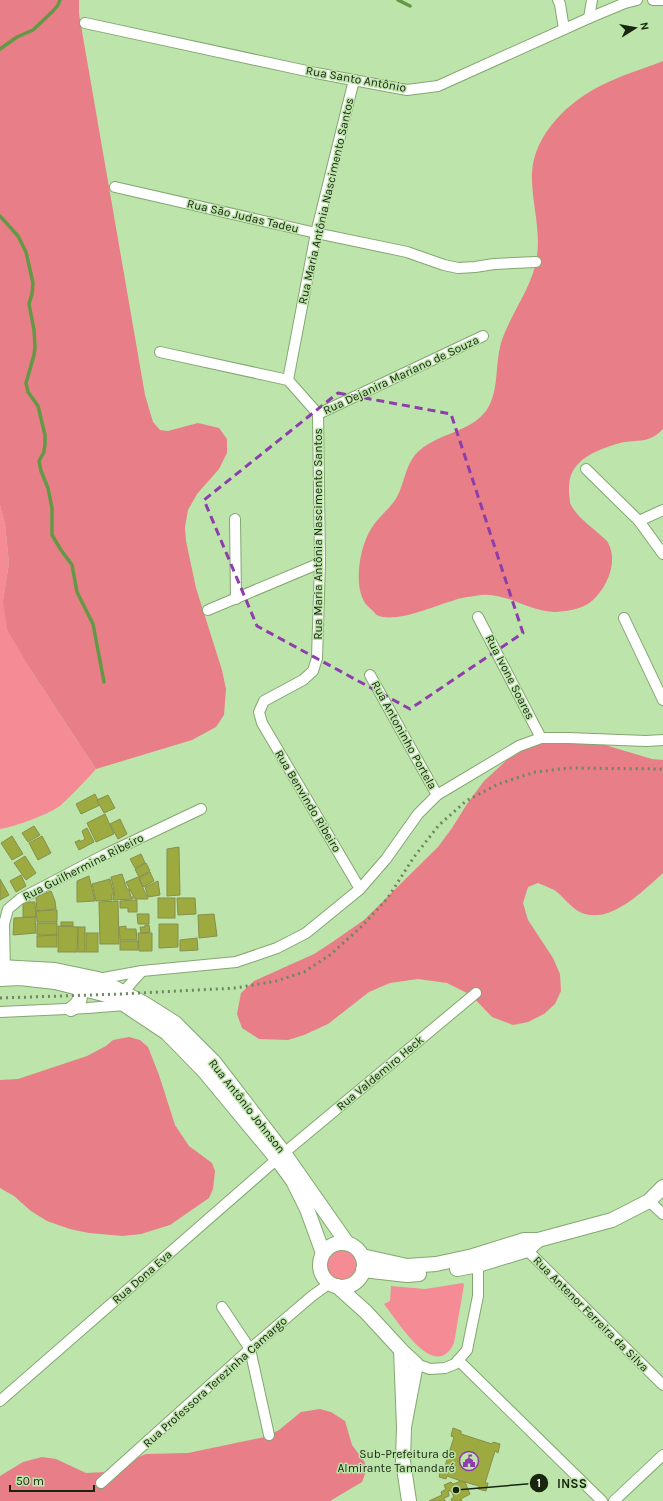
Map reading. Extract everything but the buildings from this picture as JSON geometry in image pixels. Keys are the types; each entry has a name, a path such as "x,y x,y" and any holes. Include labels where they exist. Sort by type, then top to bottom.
{"main road":[{"path":"2,973 56,970 98,979 121,998"},
{"path":"2,973 20,978 55,982 121,998"},
{"path":"71,1009 75,1007 80,1000 80,992 78,988"},
{"name":"Rua Antônio Johnson","path":"121,998 175,1023 214,1062 281,1156 347,1243"},
{"name":"Rua Antônio Johnson","path":"281,1156 307,1209 323,1253"},
{"path":"360,1269 407,1275 438,1273 478,1265 538,1240 612,1220 649,1201 663,1187"},
{"path":"366,1312 358,1250 347,1243 334,1244 323,1253 321,1259 320,1266 325,1279 366,1312 416,1364 404,1427"},
{"path":"334,1285 343,1287 360,1269 436,1264 525,1245"},
{"path":"401,1350 404,1461 409,1501"}],"street":[{"path":"558,0 564,29"},
{"path":"589,18 592,0"},
{"name":"Rua Santo Antônio","path":"86,23 407,90 438,86 589,18 625,3 637,0"},
{"path":"653,0 663,0"},
{"name":"Rua Maria Antônia Nascimento Santos","path":"259,712 264,701 303,680 313,671 316,658 320,564 318,414 288,380 316,233 354,80"},
{"name":"Rua São Judas Tadeu","path":"115,187 316,233 407,252 444,265 458,268 494,264 536,262"},
{"name":"Rua Dejanira Mariano de Souza","path":"318,414 483,336"},
{"path":"160,352 288,380"},
{"path":"586,469 639,521 663,554"},
{"path":"639,521 663,510"},
{"path":"235,518 236,599"},
{"path":"208,610 320,564"},
{"name":"Rua Ivone Soares","path":"478,617 541,738"},
{"path":"624,618 663,700"},
{"name":"Rua Antoninho Portela","path":"370,675 437,795"},
{"name":"Rua Benvindo Ribeiro","path":"259,712 262,723 360,889"},
{"path":"98,979 142,971 236,962 276,948 306,933 360,889 386,859 418,814 437,795 518,746 541,738 646,741 663,740"},
{"name":"Rua Guilhermina Ribeiro","path":"2,973 4,924 8,909 20,899 104,855 201,809"},
{"path":"0,1012 88,1008 121,998 142,971"},
{"name":"Rua Valdemiro Heck","path":"281,1156 476,993"},
{"name":"Rua Dona Eva","path":"0,1401 281,1156"},
{"path":"649,1201 663,1214"},
{"name":"Rua Antenor Ferreira da Silva","path":"525,1245 663,1385"},
{"path":"416,1364 430,1369 440,1370 450,1366 467,1350 478,1296 478,1265"},
{"name":"Rua Professora Terezinha Camargo","path":"101,1483 250,1349 312,1296 334,1285"},
{"path":"222,1307 250,1349 269,1435"},
{"path":"458,1360 602,1501"},
{"path":"614,1501 663,1455"}],"highlighted area":[{"path":"338,393 451,414 523,633 410,709 257,626 204,500"}],"shaded area":[{"path":"0,0 79,0 79,14 145,395 153,422 160,430 168,431 198,423 219,428 227,439 227,453 219,469 197,494 188,510 185,527 186,541 196,588 222,670 226,689 224,715 216,727 192,740 96,769 29,667 7,629 3,601 9,563 5,524 0,505"},
{"path":"663,61 663,429 658,434 648,439 620,443 592,454 582,460 575,467 569,483 570,503 575,512 582,520 607,541 610,548 612,564 603,588 593,600 587,604 566,611 545,611 505,598 485,595 457,599 404,616 385,617 377,615 365,603 359,586 359,566 367,536 377,521 397,497 415,455 428,444 476,421 489,406 492,399 496,383 501,343 510,321 527,289 535,267 538,235 532,173 534,159 539,145 555,120 577,100 610,81"},
{"path":"0,505 5,524 9,563 3,601 29,667 96,769 56,809 32,820 0,829"},
{"path":"576,739 605,745 652,759 663,760 663,873 624,905 601,915 589,915 578,911 572,907 560,894 538,883 528,887 523,903 528,920 553,958 560,974 561,991 555,1004 544,1014 528,1022 513,1025 492,1017 471,995 447,983 418,979 390,983 369,992 328,1024 304,1035 288,1040 259,1039 242,1028 237,1014 241,993 254,981 314,954 364,920 438,847 484,781 508,759 524,750 545,742"},
{"path":"129,1037 140,1040 148,1047 159,1075 175,1125 189,1146 212,1163 215,1171 213,1189 209,1198 170,1225 141,1234 123,1236 89,1233 70,1229 47,1221 31,1211 14,1196 0,1188 0,1080 18,1079 87,1056 106,1046 113,1040"},
{"path":"342,1250 353,1254 357,1265 353,1276 342,1280 331,1276 327,1265 331,1254"},
{"path":"463,1283 464,1285 454,1343 446,1354 437,1356 427,1353 417,1345 384,1304 390,1301 391,1286 425,1289"},
{"path":"320,1409 331,1412 345,1421 352,1445 364,1461 367,1469 362,1482 330,1501 0,1501 0,1476 23,1462 42,1457 56,1459 86,1473 107,1472 146,1454 188,1453 265,1437 279,1430 301,1412"}],"waterway":[{"path":"0,49 17,37 33,30 53,11 60,0"},
{"path":"398,0 410,6"},
{"path":"0,216 18,236 26,252 33,283 29,304 34,330 35,347 26,383 28,392 38,406 45,435 44,452 39,461 41,471 48,488 52,508 52,535 72,565 77,592 93,624 104,682"}],"railway":[{"path":"0,998 236,988 276,981 304,972 330,955 361,927 387,899 414,857 439,825 466,801 498,784 535,772 568,768 663,769"}],"place":[{"name":"Sub-Prefeitura de Almirante Tamandaré","path":"469,1461"},
{"name":"INSS","path":"456,1490"}]}
